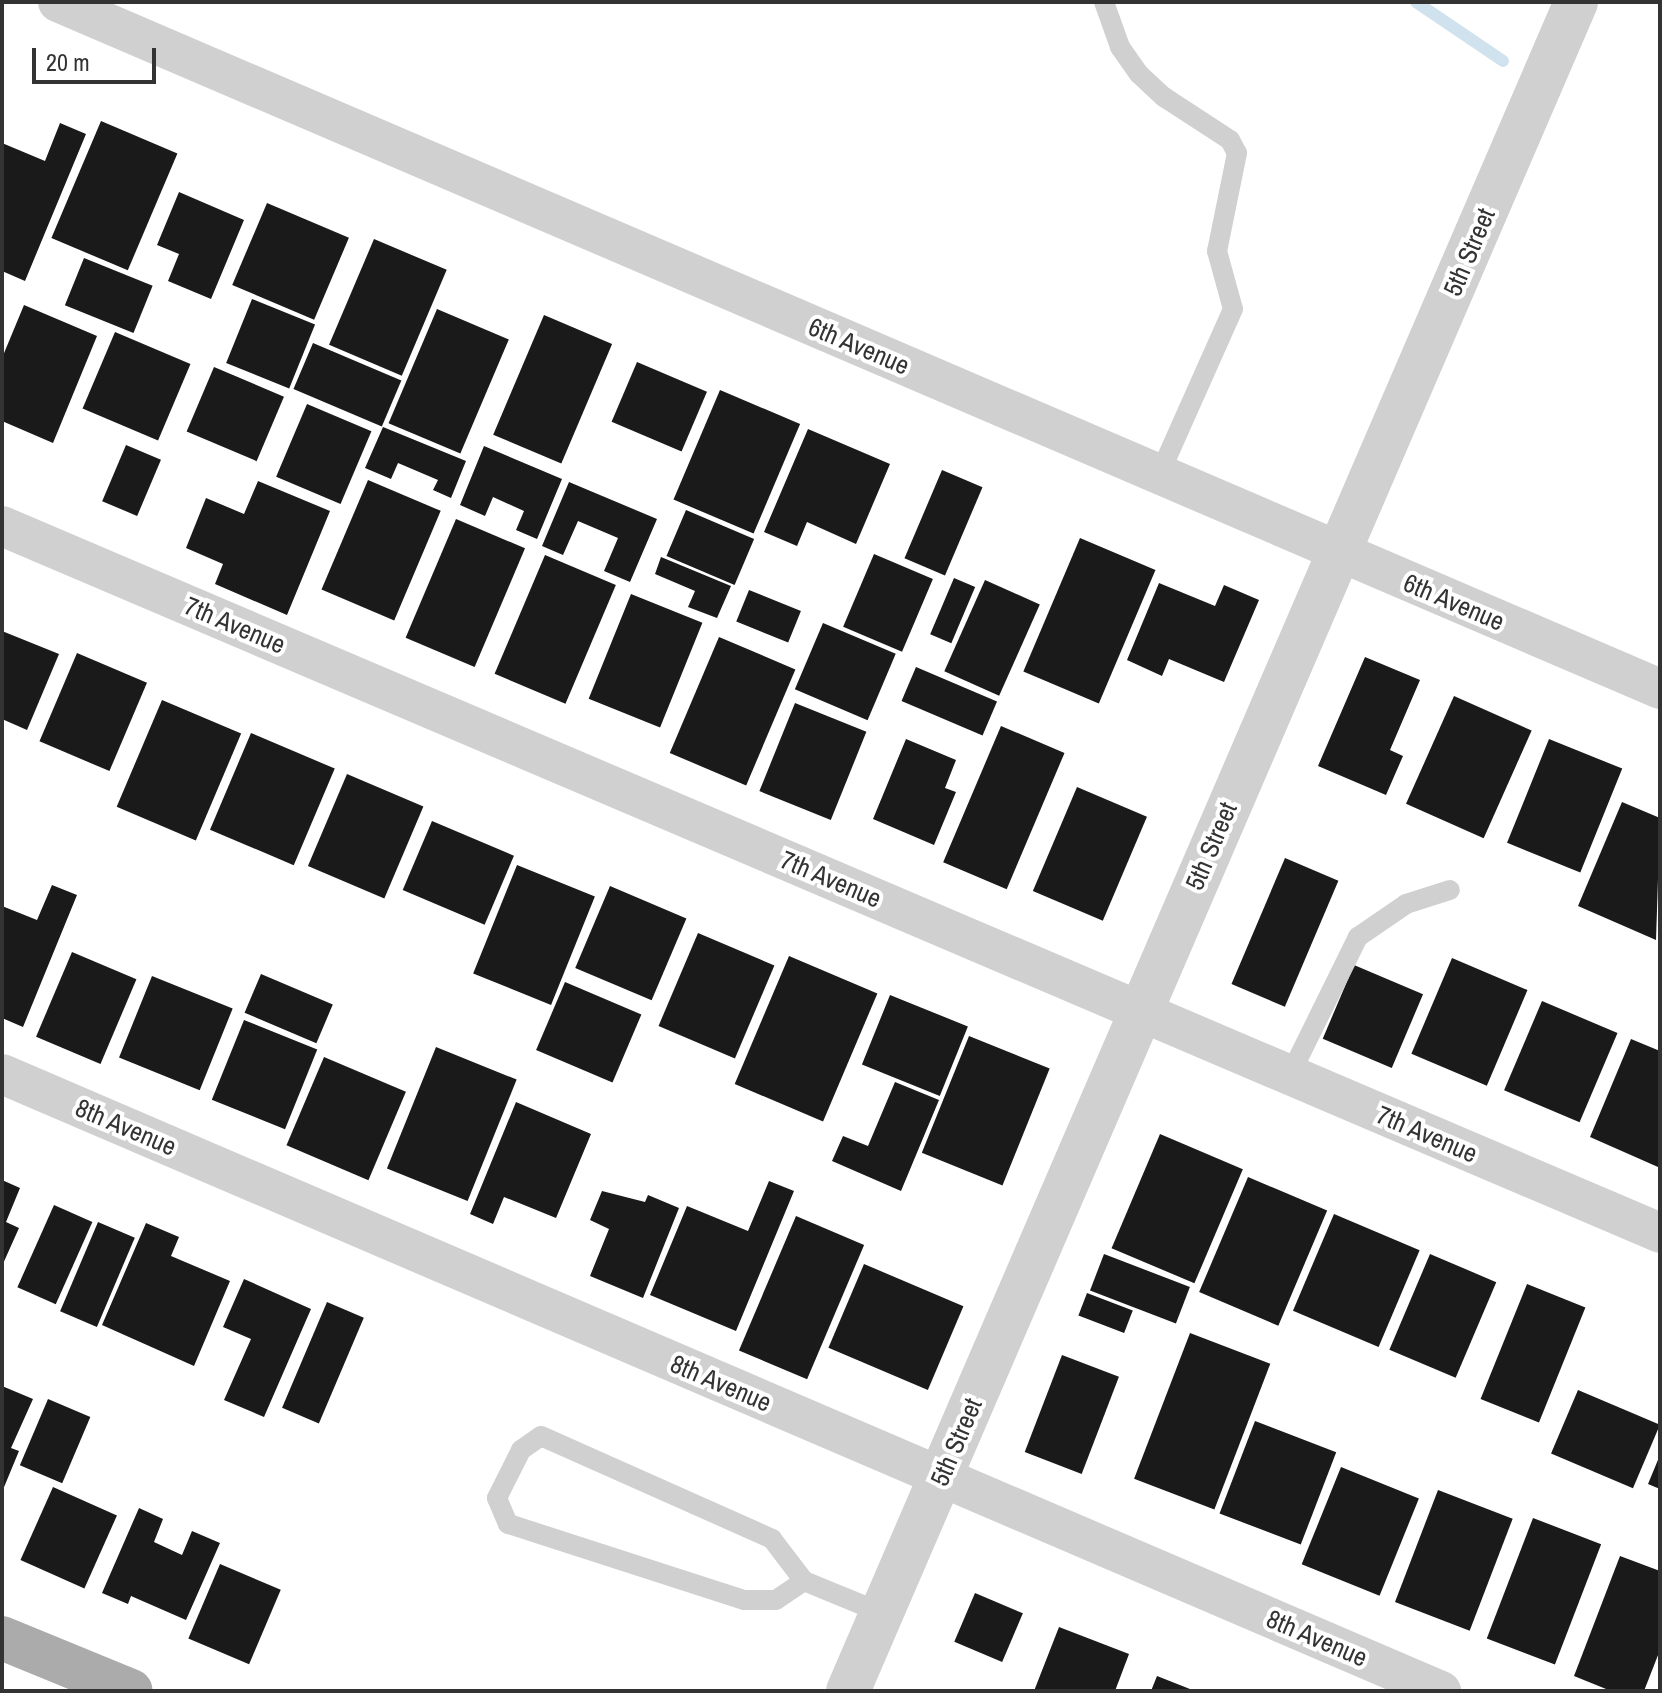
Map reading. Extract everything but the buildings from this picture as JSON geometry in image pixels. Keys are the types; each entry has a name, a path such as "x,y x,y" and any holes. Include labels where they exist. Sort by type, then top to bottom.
{"main road":[{"path":"2,1638 131,1691"}],"street":[{"name":"6th Avenue","path":"58,2 1660,689"},
{"name":"5th Street","path":"848,1691 1576,2"},
{"name":"7th Avenue","path":"2,526 1660,1233"},
{"name":"8th Avenue","path":"2,1074 1441,1691"}],"lane":[{"path":"1104,2 1120,47 1139,74 1164,97 1230,140 1237,153 1217,251 1233,309 1159,475"},
{"path":"1290,1075 1358,937 1406,904 1450,890"},
{"path":"804,1581 776,1600 744,1600 508,1524 497,1498 521,1450 541,1436 772,1539 804,1581 882,1613"}],"waterway":[{"path":"1416,2 1503,61"}]}
